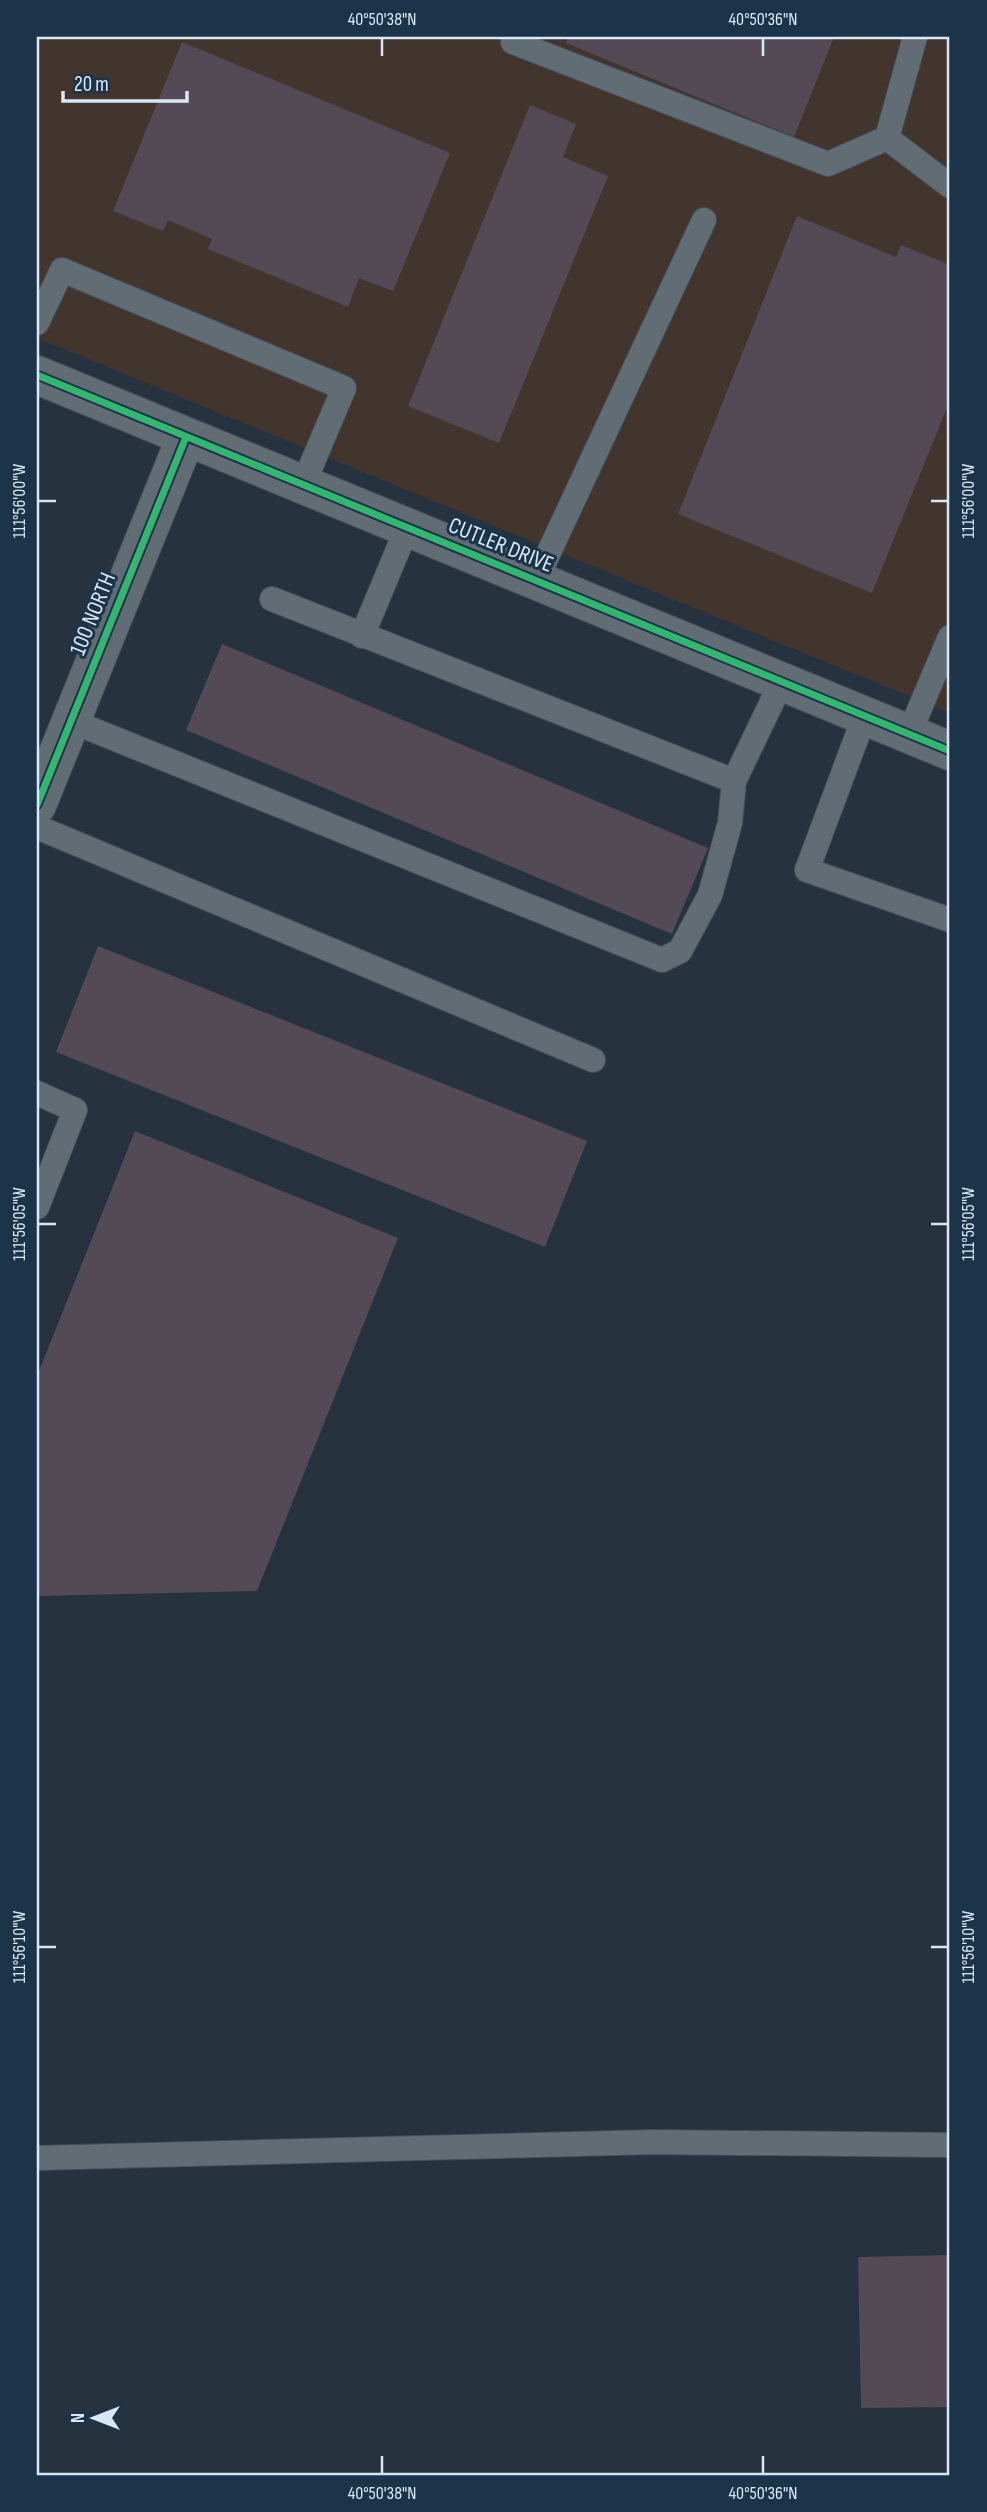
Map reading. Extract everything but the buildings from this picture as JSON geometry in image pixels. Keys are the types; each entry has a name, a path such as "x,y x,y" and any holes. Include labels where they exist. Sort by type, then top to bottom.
{"street":[{"name":"CUTLER DRIVE","path":"37,375 950,751"},
{"name":"100 NORTH","path":"41,781 71,721 186,437"}],"lane":[{"path":"515,37 513,42 828,164 887,138"},
{"path":"887,138 915,37"},
{"path":"887,138 950,187"},
{"path":"536,580 704,220"},
{"path":"37,323 62,270 344,388 303,485"},
{"path":"362,636 407,528"},
{"path":"272,599 734,781"},
{"path":"909,734 950,637"},
{"path":"71,721 662,960 680,951 710,895 730,823 734,781 782,681"},
{"path":"865,715 807,870 950,920"},
{"path":"37,827 593,1060"},
{"path":"37,1093 75,1110 37,1207"},
{"path":"37,2158 652,2142 950,2145"}],"shaded area":[{"path":"37,37 950,37 950,713 37,338"}],"cycle path":[{"path":"37,375 950,751"},
{"path":"37,805 186,437"}]}
